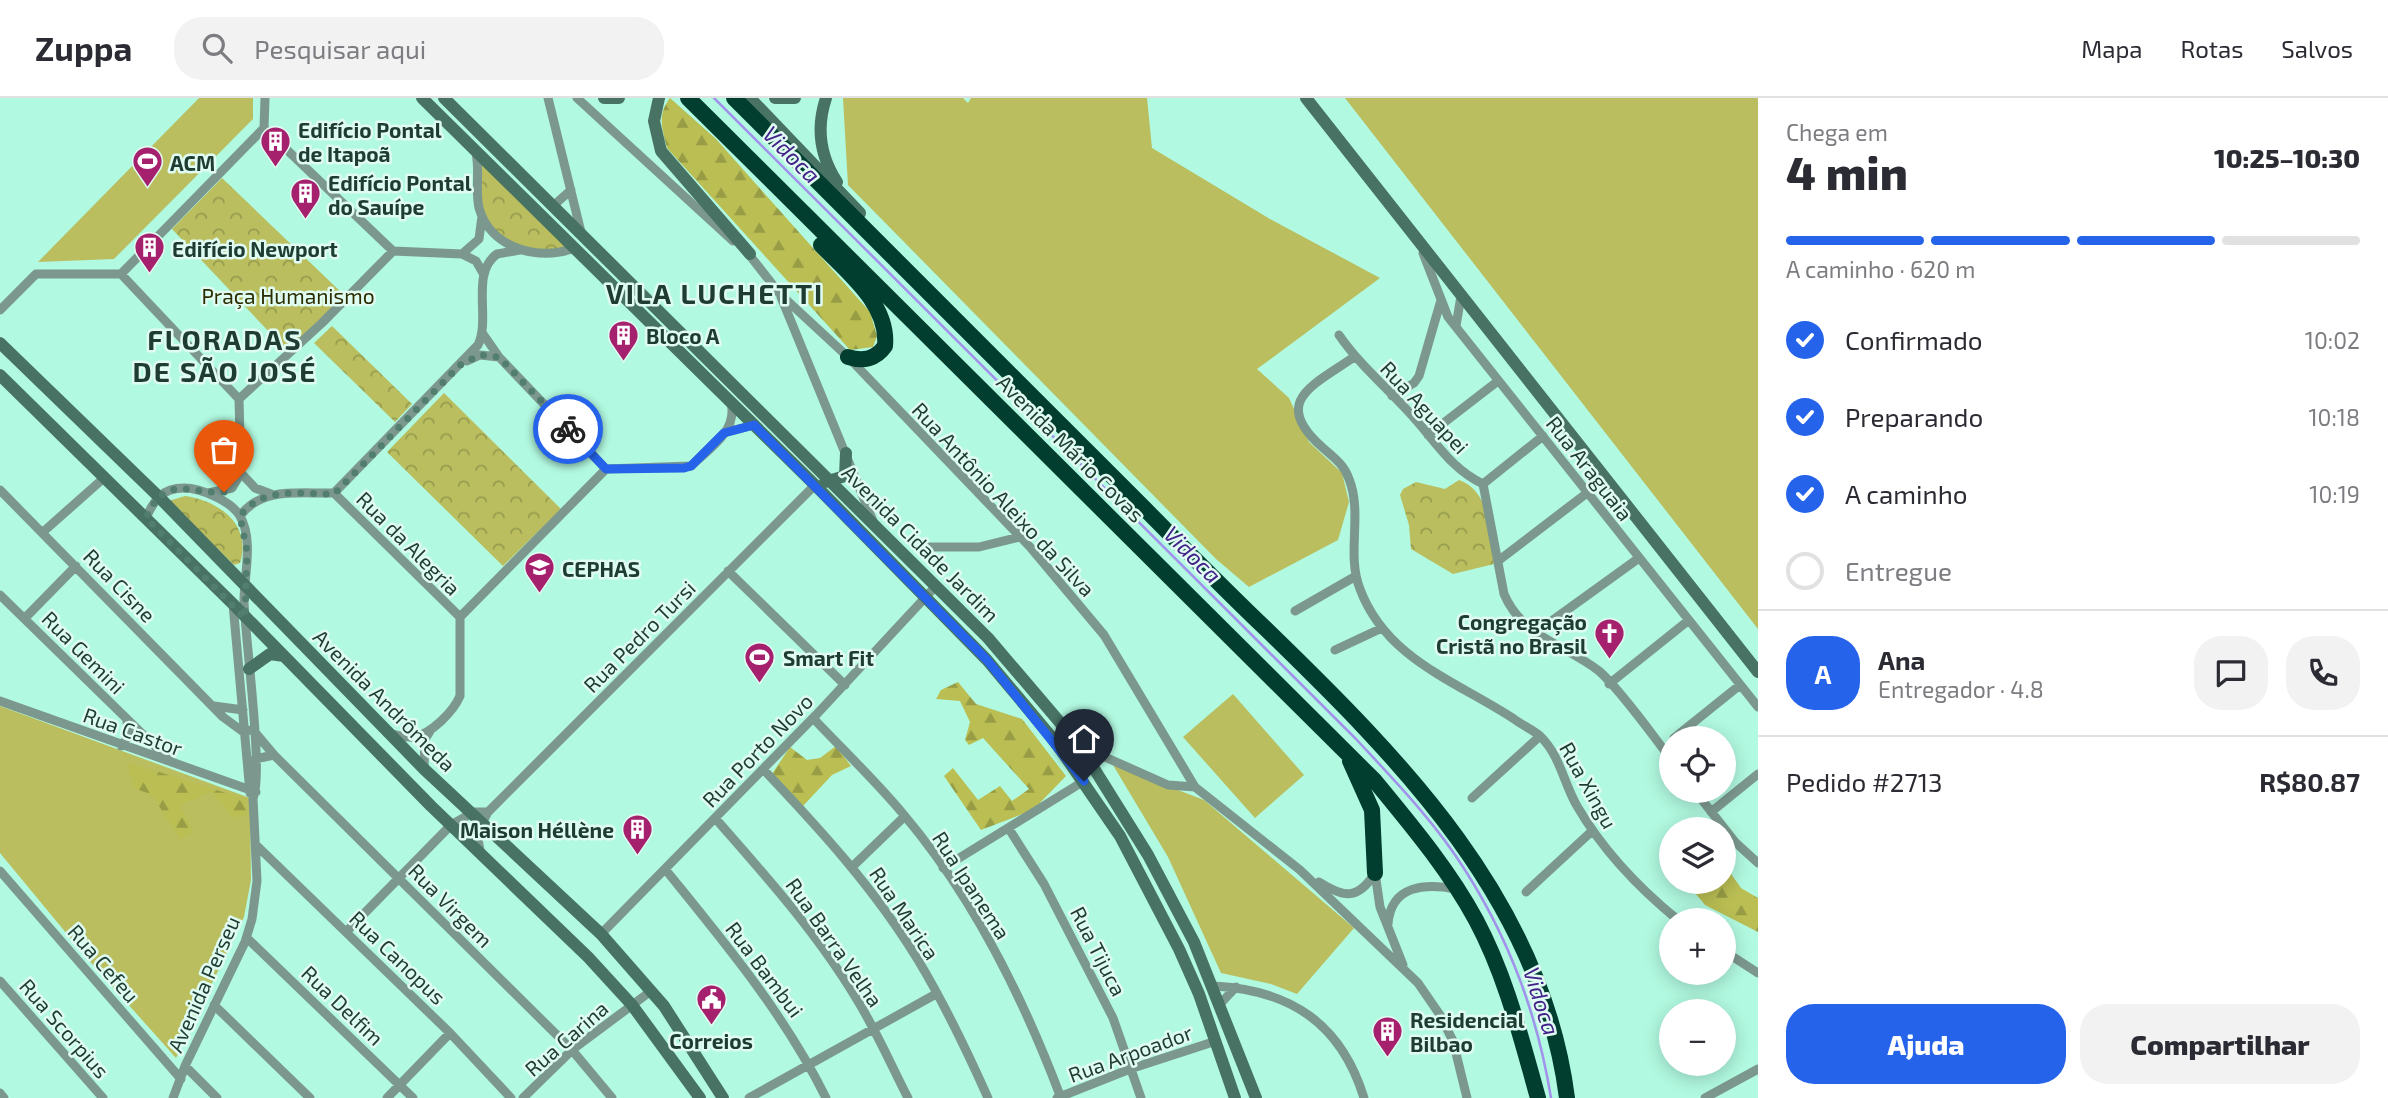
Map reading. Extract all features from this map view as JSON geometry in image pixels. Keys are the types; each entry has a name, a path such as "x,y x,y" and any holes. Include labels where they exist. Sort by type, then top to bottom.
{"highway":[{"name":"Avenida Mário Covas","path":"688,98 1340,743 1425,842 1477,921 1502,978 1538,1098"},
{"name":"Avenida Mário Covas","path":"734,98 1351,712 1448,822 1484,874 1516,933 1551,1019 1562,1058 1567,1098"},
{"path":"755,165 781,200 878,311 885,330 885,346 869,359 848,357"},
{"path":"860,213 908,271"},
{"path":"1340,743 1372,810 1375,873"}],"main road":[{"name":"Avenida Cidade Jardim","path":"444,98 988,638 1080,746 1148,855 1214,986 1256,1098"},
{"path":"604,98 619,98"},
{"path":"659,98 654,113 657,141 750,254"},
{"path":"750,98 860,213"},
{"path":"775,98 795,98"},
{"path":"827,98 820,121 825,159 837,183 860,213"},
{"path":"1306,98 1758,672"},
{"name":"Avenida Cidade Jardim","path":"430,101 476,153 815,485 987,660 1084,781 1120,836 1179,949 1216,1041 1235,1098"},
{"name":"Avenida Andrômeda","path":"0,344 158,496 424,769 452,794 482,815 601,934 664,1006 723,1098"},
{"name":"Avenida Andrômeda","path":"0,375 233,604 481,856 588,957 632,1005 700,1098"},
{"path":"815,485 845,476 846,453"},
{"path":"249,669 270,654 284,656"},
{"path":"431,806 447,804 452,794"}],"street":[{"path":"0,310 36,274 121,274 264,128 265,98"},
{"path":"548,98 581,234"},
{"path":"577,98 713,226 750,254 780,294 876,529"},
{"path":"264,128 393,251 462,254 476,261 483,274 483,334 499,357 606,469"},
{"path":"462,254 479,239 482,216 478,198 476,153"},
{"path":"554,205 571,190"},
{"path":"482,216 500,238 520,250"},
{"name":"Rua Araguaia","path":"1417,239 1441,300 1456,326 1758,707"},
{"path":"483,274 492,258 520,250 553,254 574,248"},
{"path":"239,399 393,251"},
{"path":"121,274 239,399 241,472 232,488 206,493"},
{"name":"Rua Antônio Aleixo da Silva","path":"780,294 848,357 1020,537 1104,635 1195,787"},
{"path":"1456,326 1461,296"},
{"path":"1392,396 1414,383 1419,376 1441,300"},
{"path":"241,472 255,488 271,494 334,494 460,365 483,334"},
{"name":"Rua Aguapei","path":"1339,335 1354,357 1453,464 1483,484"},
{"path":"460,365 480,355 499,357"},
{"name":"Rua Xingu","path":"1354,357 1305,391 1298,401 1297,413 1311,437 1340,462 1349,477 1354,500 1356,576 1360,591 1382,628 1412,660 1540,736 1558,761 1572,798 1592,831 1662,908"},
{"path":"1428,435 1498,381"},
{"path":"390,733 414,737 430,729 456,705 460,696 460,617 606,469 691,466 724,433 732,419 731,403"},
{"path":"724,433 754,425"},
{"path":"1543,436 1483,484 1510,607 1535,633 1600,672 1659,743"},
{"path":"43,532 104,477"},
{"name":"Rua Pedro Tursi","path":"347,931 452,825 482,815 815,485"},
{"path":"146,518 158,496 183,488 206,493 240,516 253,501 271,494"},
{"name":"Rua Cisne","path":"0,490 214,706 243,731"},
{"path":"1498,562 1587,493"},
{"name":"Rua da Alegria","path":"334,494 460,617"},
{"name":"Avenida Perseu","path":"240,516 247,551 245,618 255,759 252,794"},
{"path":"929,547 979,547 1020,537"},
{"path":"1535,633 1639,558"},
{"path":"25,618 76,566"},
{"path":"728,571 845,685"},
{"path":"1295,611 1356,576"},
{"name":"Rua Porto Novo","path":"601,934 845,685 935,587"},
{"name":"Rua Gemini","path":"0,595 173,764"},
{"name":"Avenida Perseu","path":"173,1098 185,1066 247,937 257,881 252,794 240,710 239,649 233,604"},
{"path":"1609,684 1689,620"},
{"path":"1335,650 1382,628"},
{"path":"1690,726 1740,685"},
{"path":"0,694 12,706"},
{"name":"Rua Castor","path":"0,701 252,794"},
{"path":"214,706 251,709"},
{"name":"Rua Ipanema","path":"813,718 905,816 981,922 1042,1049 1060,1097"},
{"path":"121,746 129,736 127,720"},
{"path":"424,769 425,739 430,729"},
{"path":"243,731 253,730"},
{"name":"Rua Virgem","path":"253,730 274,755 572,1050 612,1098"},
{"path":"1472,798 1540,736"},
{"path":"1080,746 1168,785 1195,787 1300,870 1326,887 1353,894 1366,888 1375,873"},
{"path":"255,759 274,755"},
{"name":"Rua Marica","path":"763,769 852,867 918,960 988,1098"},
{"path":"1711,812 1758,774"},
{"path":"943,869 1084,781"},
{"path":"1704,803 1735,842 1758,863"},
{"path":"481,856 477,833 482,815"},
{"path":"852,867 905,816"},
{"name":"Rua Barra Velha","path":"715,818 786,899 827,955 874,1029 908,1098"},
{"name":"Rua Tijuca","path":"1009,829 1044,884 1108,1007 1141,1098"},
{"path":"1526,892 1592,831"},
{"name":"Rua Canopus","path":"256,845 450,1032 511,1098"},
{"name":"Rua Bambui","path":"664,869 754,979 809,1064 826,1098"},
{"path":"1300,870 1407,972 1440,1015 1453,1041 1467,1098"},
{"name":"Rua Cefeu","path":"0,871 181,1079"},
{"path":"1375,873 1380,908 1407,972"},
{"path":"1388,929 1392,906 1406,891 1426,885 1457,889"},
{"name":"Rua Delfim","path":"247,937 414,1098"},
{"path":"1736,959 1758,973"},
{"name":"Rua Scorpius","path":"0,981 103,1098"},
{"path":"1214,986 1236,987 1287,1001 1325,1028 1351,1063 1364,1098"},
{"path":"1220,1004 1236,987"},
{"name":"Rua Carina","path":"523,1098 572,1050 651,991"},
{"path":"750,1098 936,994"},
{"path":"214,1005 310,1098"},
{"path":"387,1098 450,1032"},
{"name":"Rua Arpoador","path":"1060,1097 1130,1069 1216,1041"},
{"path":"185,1066 216,1098"},
{"path":"1706,1098 1758,1069"},
{"path":"0,1094 4,1098"}],"green space":[{"name":"ACM","path":"199,98 253,98 253,119 114,259 38,262"},
{"path":"670,98 716,139 870,312 877,336 873,347 850,350 667,148 662,116"},
{"path":"843,98 963,98 968,103 971,98 1147,98 1152,148 1270,219 1380,278 1257,369 1289,398 1309,442 1342,473 1349,502 1338,540 1249,587 1216,559 848,185"},
{"path":"1345,98 1758,98 1758,629"},
{"path":"476,153 574,248 553,254 508,244 482,216"},
{"name":"Praça Humanismo","path":"222,178 344,295 288,352 172,229"},
{"path":"332,326 412,404 395,422 314,343"},
{"path":"444,393 561,509 503,566 387,452"},
{"path":"1459,480 1478,494 1483,504 1494,564 1453,574 1411,549 1409,525 1400,495 1403,489 1416,482 1445,489"},
{"path":"185,496 210,503 230,517 241,537 243,549 240,563 234,565 169,501"},
{"path":"958,682 976,704 1022,719 1066,776 1033,810 981,830 944,776 953,768 978,800 1000,786 1012,801 1029,789 983,738 969,745 965,740 970,722 960,701 936,699 941,690"},
{"path":"1233,694 1304,775 1255,818 1183,737"},
{"path":"0,706 250,798 251,880 244,917 176,1058 86,957 0,853"},
{"path":"836,746 851,766 832,775 803,806 772,774 790,747 807,760 820,758"},
{"path":"127,762 245,799 247,816 233,817 211,792 180,805 193,832 180,839 152,795 134,788"},
{"path":"1113,765 1204,800 1354,928 1297,994 1271,984 1221,973 1168,857"},
{"path":"1736,881 1741,888 1758,898 1758,932 1736,921 1736,908 1711,908 1696,894 1736,894"}],"waterway":[{"name":"Vidoca","path":"714,98 1356,739 1427,818 1481,896 1508,951 1530,1008 1551,1098"}],"way so far":[{"path":"224,492 206,493 183,488 169,490 158,496 146,518 245,618 247,551 240,516 246,508 253,501 271,494 334,494 460,365 480,355 499,357 568,429"}],"place":[{"name":"Edifício Pontal de Itapoã","path":"275,168"},
{"name":"ACM","path":"147,189"},
{"name":"Edifício Pontal do Sauípe","path":"305,221"},
{"name":"Edifício Newport","path":"149,275"},
{"name":"Bloco A","path":"623,362"},
{"name":"CEPHAS","path":"539,595"},
{"name":"Congregação Cristã no Brasil","path":"1610,660"},
{"name":"Smart Fit","path":"760,684"},
{"name":"Maison Héllène","path":"637,856"},
{"name":"Correios","path":"711,1027"},
{"name":"Residencial Bilbao","path":"1387,1058"}],"district":[{"name":"VILA LUCHETTI","path":"715,293"},
{"name":"FLORADAS DE SÃO JOSÉ","path":"225,355"}],"route":[{"path":"568,429 606,469 684,468 691,466 724,433 741,426 754,425 987,660 1054,740 1084,781"}]}
